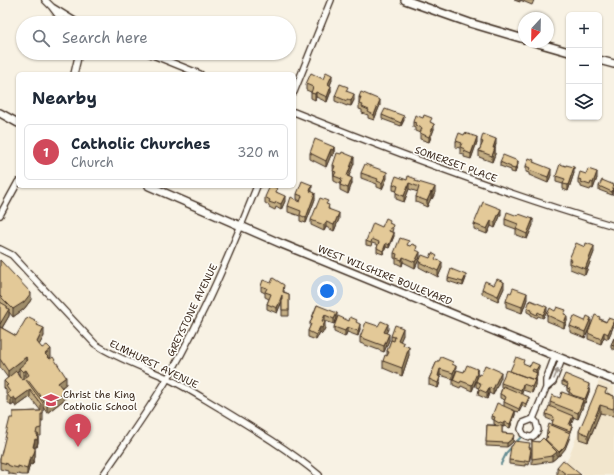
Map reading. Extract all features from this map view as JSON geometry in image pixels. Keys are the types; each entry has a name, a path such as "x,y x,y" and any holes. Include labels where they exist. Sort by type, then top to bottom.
{"street":[{"path":"45,0 59,16"},
{"path":"296,87 331,0"},
{"path":"405,0 470,23 518,37"},
{"path":"52,7 67,16"},
{"path":"554,48 566,51"},
{"path":"74,72 77,60"},
{"path":"165,60 195,72"},
{"path":"602,61 614,64"},
{"path":"0,113 16,122"},
{"name":"SOMERSET PLACE","path":"296,113 368,142 482,183 614,226"},
{"path":"0,215 16,186"},
{"name":"WEST WILSHIRE BOULEVARD","path":"154,188 241,226 614,380"},
{"name":"GREYSTONE AVENUE","path":"103,475 168,378 206,306 256,188"},
{"name":"ELMHURST AVENUE","path":"0,248 12,255 95,344 122,359 168,378 257,431 319,475"},
{"path":"534,419 546,388 546,380 559,357"}],"shaded area":[{"path":"599,381 614,387 614,475 584,475 566,463"}],"building":[{"path":"326,72 332,75 328,84 331,86 327,97 316,92 315,94 311,93 313,87 306,84 311,73 323,79"},
{"path":"340,84 348,87 346,91 354,94 351,101 335,96"},
{"path":"361,92 380,100 374,115 368,112 369,110 362,107 363,105 359,104"},
{"path":"385,109 404,116 401,123 382,115"},
{"path":"415,115 423,118 424,115 432,118 430,122 434,124 429,137 420,133 422,128 415,125 416,123 413,122"},
{"path":"459,133 464,135 465,133 477,137 471,154 464,151 465,149 460,147 462,143 456,141"},
{"path":"483,134 496,139 492,156 479,151 483,142 481,141"},
{"path":"315,139 334,147 333,150 331,149 326,161 310,153"},
{"path":"342,152 354,157 347,176 352,178 348,188 340,185 342,179 334,176 336,172 333,171 335,166 333,165 337,153 341,154"},
{"path":"503,155 518,161 515,169 500,162"},
{"path":"529,158 534,160 533,162 551,169 548,177 529,170 530,168 526,166"},
{"path":"365,164 387,172 382,183 377,181 378,179 361,173"},
{"path":"560,164 574,167 568,185 563,184 565,179 556,176"},
{"path":"588,169 597,172 593,183 591,182 590,185 581,182 582,180 578,179 580,172 586,174"},
{"path":"396,176 407,180 408,176 416,179 415,181 435,187 427,201 416,197 419,187 409,183 404,196 396,193 398,186 393,184"},
{"path":"602,180 614,185 612,192 599,186"},
{"path":"302,181 312,185 310,191 315,193 306,218 300,215 301,211 288,206 291,197 300,202 302,196 297,194"},
{"path":"269,188 277,188 276,192 285,196 281,204 269,202 270,200 265,197"},
{"path":"320,198 328,201 326,204 329,205 328,209 339,213 334,225 326,222 324,225 311,220"},
{"path":"483,202 501,209 495,222 491,221 487,229 474,224"},
{"path":"507,212 533,219 527,234 516,229 518,224 505,219"},
{"path":"386,218 390,220 389,223 393,225 389,231 394,233 389,245 386,243 383,251 377,248 379,242 372,239 371,243 366,241 373,223 382,227"},
{"path":"400,238 409,241 407,245 410,246 412,244 417,246 416,250 420,252 415,262 403,257 402,260 396,258 397,254 394,253"},
{"path":"576,243 585,247 586,243 594,246 585,269 570,263 572,260 569,259"},
{"path":"432,253 437,256 435,259 442,262 438,271 419,262 422,255 430,258"},
{"path":"0,260 31,293 24,302 13,309 0,296"},
{"path":"451,269 466,275 463,282 448,278"},
{"path":"273,278 284,285 283,292 289,294 289,310 282,310 282,295 277,308 267,304 271,294 265,292 267,288 261,286 263,280 271,283"},
{"path":"497,279 504,282 498,296 482,289 485,281 494,285"},
{"path":"513,288 527,293 522,307 506,301 509,292 511,293"},
{"path":"530,300 547,307 543,315 538,312 537,315 531,312 532,310 527,308"},
{"path":"0,302 9,309 0,324"},
{"path":"317,305 337,313 334,319 325,315 322,321 325,322 322,328 320,327 316,335 308,331"},
{"path":"557,307 566,310 564,314 567,315 564,323 547,315 550,308 555,311"},
{"path":"595,315 600,317 599,319 606,322 608,318 614,320 608,334 604,332 601,339 588,333"},
{"path":"338,316 349,321 350,317 357,320 356,322 360,324 358,331 347,327 345,331 334,327"},
{"path":"574,316 585,321 587,316 591,318 585,332 570,326"},
{"name":"Christ the King Catholic School","path":"29,317 38,323 37,325 44,328 37,342 42,348 47,345 51,349 45,354 50,359 53,357 66,377 58,383 65,392 47,405 27,379 26,380 43,403 41,428 37,429 37,440 35,439 33,447 35,450 32,458 30,457 27,469 18,466 18,468 10,466 0,462 0,459 10,418 13,418 13,412 41,411 41,404 30,390 16,400 14,397 11,399 7,394 10,392 6,386 8,385 4,381 16,371 22,380 29,375 26,370 23,372 19,368 28,360 26,357 8,371 0,359 0,327 16,336 26,319"},
{"path":"381,321 388,324 384,332 389,334 384,346 360,337 366,322 378,326"},
{"path":"395,325 403,328 398,340 404,343 403,345 409,347 402,368 383,361 385,355 387,356 389,352 387,351 391,340 394,341 395,337 391,336"},
{"path":"614,338 614,346 611,345"},
{"path":"441,357 453,362 452,364 456,366 453,373 440,369 438,383 429,379 437,361 439,361"},
{"path":"516,357 524,360 523,363 530,366 532,362 539,365 536,370 533,369 532,371 537,373 534,380 510,371"},
{"path":"467,365 477,369 472,385 453,380 457,370 464,372"},
{"path":"485,365 501,372 493,389 489,388 487,393 478,389 481,384 476,381 479,374 481,375"},
{"path":"506,370 535,380 532,387 523,384 521,390 501,383"},
{"path":"565,374 589,384 589,389 585,399 572,395 569,392 570,389 567,388 568,384 562,381"},
{"path":"503,386 529,397 526,404 522,402 519,409 504,402 506,397 500,394"},
{"path":"598,386 607,389 605,393 614,396 614,407 613,409 600,405 588,435 579,431"},
{"path":"562,392 583,400 578,413 550,402 552,395 560,398"},
{"path":"497,403 515,411 510,424 505,422 499,423 494,420 495,417 492,416"},
{"path":"549,406 573,416 569,425 572,426 570,431 552,424 554,417 546,414"},
{"path":"549,424 570,433 565,446 559,452 545,439 548,437 546,435 549,432 547,431"},
{"path":"487,425 502,426 502,433 514,434 513,438 507,443 486,442"},
{"path":"543,438 557,452 552,456 532,459 532,441 539,442"},
{"path":"515,441 530,443 529,448 531,449 529,461 509,460 511,446"},
{"path":"563,460 581,475 567,475 557,467"}],"waterway":[{"path":"501,464 507,452 521,437"}],"place":[{"name":"Christ the King Catholic School","path":"51,400"},
{"name":"Catholic Churches","path":"78,447"}]}
